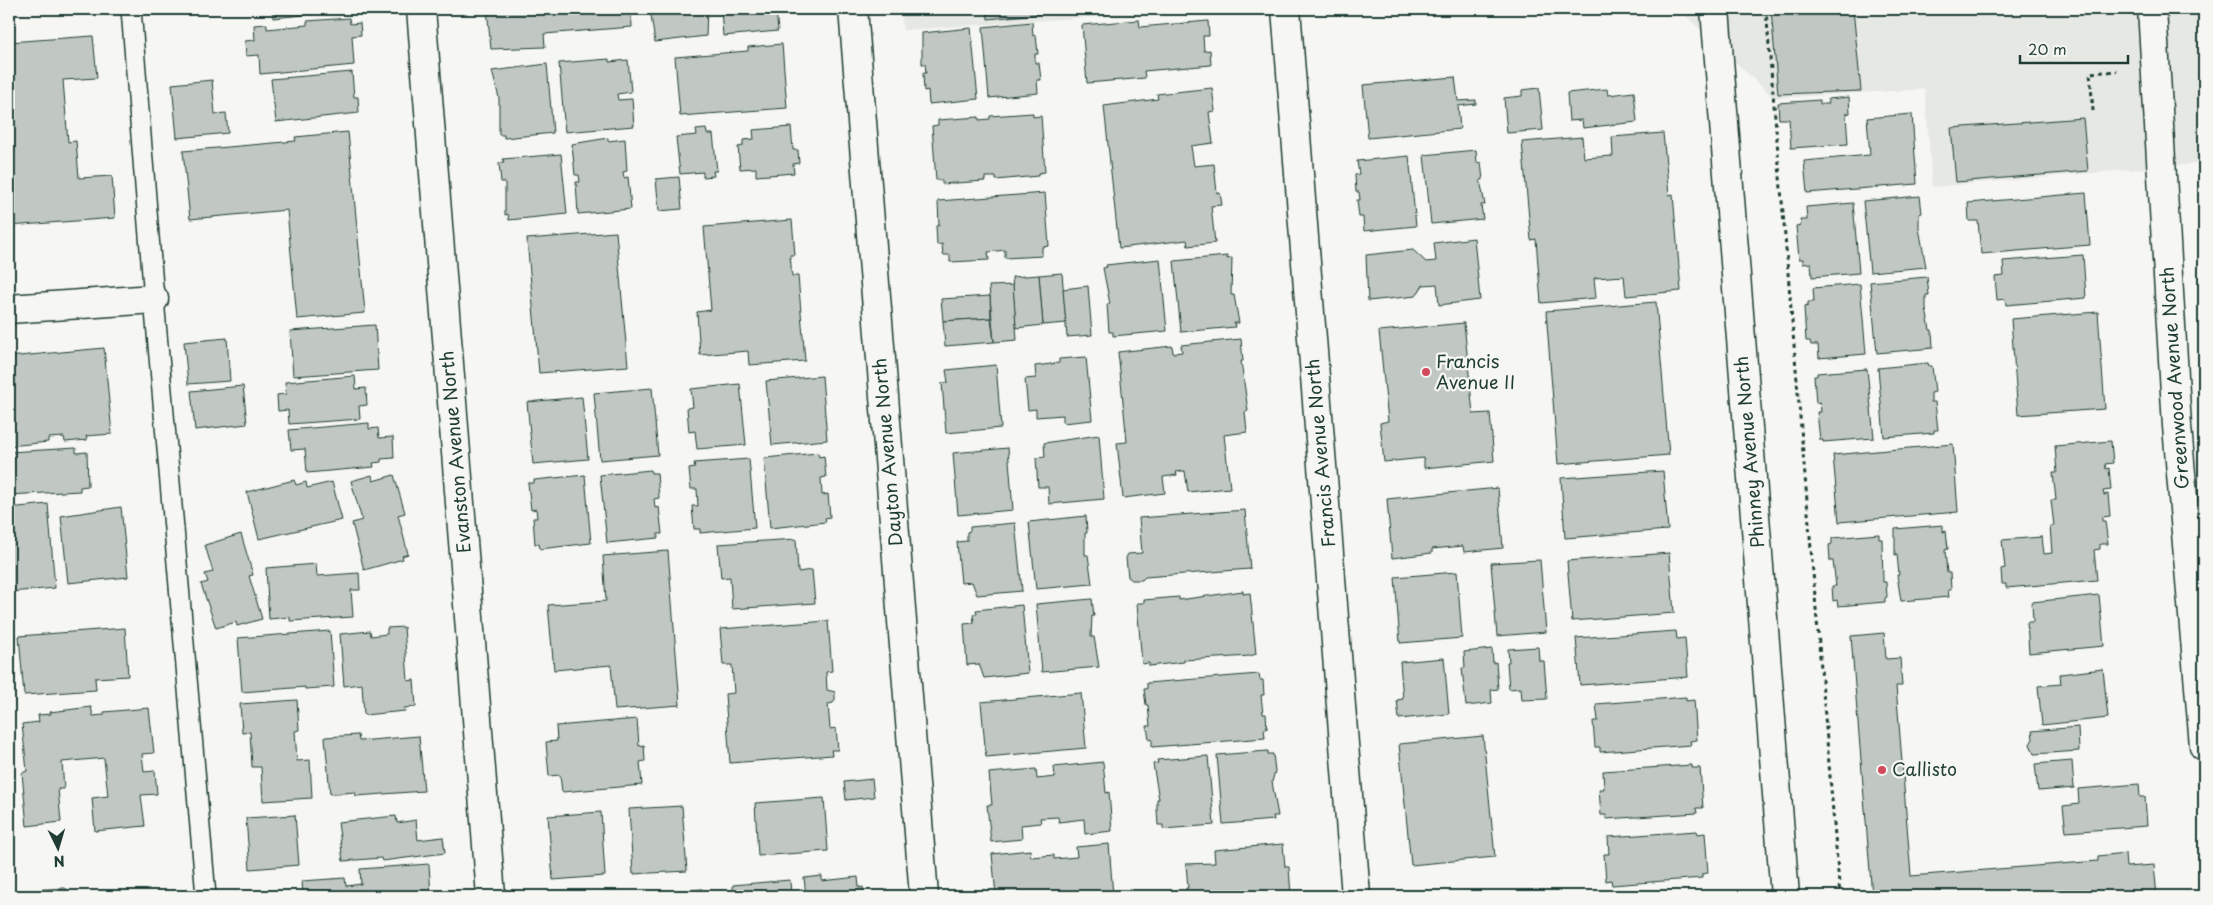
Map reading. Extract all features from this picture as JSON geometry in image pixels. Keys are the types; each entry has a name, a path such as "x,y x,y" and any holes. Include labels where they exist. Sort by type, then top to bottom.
{"street":[{"name":"Evanston Avenue North","path":"421,9 492,896"},
{"name":"Dayton Avenue North","path":"852,9 924,896"},
{"name":"Francis Avenue North","path":"1286,9 1356,896"},
{"name":"Phinney Avenue North","path":"1715,9 1785,896"},
{"name":"Greenwood Avenue North","path":"2152,9 2176,426 2204,746"},
{"path":"9,309 154,299"}],"lane":[{"path":"131,9 154,299 206,896"}],"path":[{"path":"1766,9 1840,896"},
{"path":"2093,111 2090,73 2117,71"}],"shaded area":[{"path":"901,9 1208,9 903,30"},
{"path":"1417,9 1518,9 1418,15"},
{"path":"1678,9 2204,9 2204,163 1932,187 1925,89 1774,98"}],"building":[{"path":"272,9 343,9 343,11 273,18"},
{"path":"487,9 631,9 632,27 544,34 545,47 491,49"},
{"path":"650,9 707,9 706,36 655,42"},
{"path":"721,9 781,9 776,10 778,31 723,36"},
{"path":"987,9 1068,9 1068,11 988,19"},
{"path":"1070,9 1097,9 1070,12"},
{"path":"1771,9 1853,9 1861,91 1778,94"},
{"path":"349,18 350,24 360,23 361,35 352,36 354,65 260,74 259,55 246,56 245,41 255,40 254,25 267,24 267,29 307,25 307,21"},
{"path":"1139,20 1140,27 1208,21 1209,36 1203,36 1204,51 1210,50 1211,65 1144,71 1145,78 1087,83 1082,25"},
{"path":"1032,22 1033,36 1036,35 1038,54 1035,54 1035,63 1039,63 1041,80 1037,80 1038,93 989,98 983,27"},
{"path":"971,28 978,99 929,104 928,90 924,91 923,73 926,73 925,64 922,64 922,33"},
{"path":"93,36 97,78 63,80 68,142 76,141 79,178 112,176 115,218 9,226 9,42"},
{"path":"782,44 787,108 680,116 675,57 748,51 748,47"},
{"path":"609,59 609,62 628,60 631,92 617,94 618,100 632,99 634,126 565,132 559,63"},
{"path":"547,64 553,133 504,138 504,135 499,135 499,98 492,71"},
{"path":"352,72 354,97 358,97 359,113 276,122 271,79"},
{"path":"1455,77 1458,101 1476,100 1476,104 1458,106 1460,129 1368,138 1363,85"},
{"path":"212,80 215,114 226,113 228,133 177,138 172,84"},
{"path":"1212,88 1215,111 1209,112 1213,143 1191,146 1194,166 1214,164 1217,193 1220,193 1222,205 1211,206 1215,243 1188,246 1187,240 1119,248 1104,106 1158,99 1157,94"},
{"path":"1539,88 1543,130 1507,133 1504,98 1522,96 1522,90"},
{"path":"1607,89 1608,95 1634,92 1637,122 1583,128 1582,120 1569,121 1567,93"},
{"path":"1849,97 1850,113 1846,114 1848,144 1791,148 1789,119 1779,119 1778,103 1820,100 1820,104 1829,104 1828,99"},
{"path":"1033,113 1033,117 1041,116 1045,172 1038,173 1038,176 996,180 996,177 985,177 985,181 942,184 942,180 936,180 932,126 938,125 938,120 979,117 979,120 990,119 990,116"},
{"path":"1912,114 1917,184 1807,193 1804,161 1870,155 1867,118"},
{"path":"2083,118 2088,171 1956,182 1951,128"},
{"path":"791,127 793,150 798,150 799,163 793,164 794,173 756,176 756,168 740,169 738,147 743,146 743,140 754,139 753,130"},
{"path":"706,129 707,134 713,134 717,171 713,171 714,176 703,177 703,172 680,174 676,137 697,135 696,130"},
{"path":"348,132 365,313 297,319 287,210 190,219 183,151 296,141 295,137"},
{"path":"1663,133 1669,195 1673,194 1681,291 1626,296 1624,276 1594,278 1596,298 1541,303 1536,239 1531,240 1522,142 1582,137 1584,158 1613,156 1612,137"},
{"path":"608,138 608,141 625,139 627,171 623,172 624,178 628,177 631,209 578,214 576,182 580,182 579,175 575,175 572,144"},
{"path":"1476,150 1477,163 1481,162 1483,180 1480,180 1485,205 1481,205 1483,219 1431,224 1424,155"},
{"path":"561,154 567,214 509,220 508,214 505,215 505,182 501,182 499,163 504,163 503,159"},
{"path":"1409,156 1416,226 1364,231 1363,217 1359,217 1357,200 1360,200 1359,192 1356,192 1355,175 1359,174 1357,161"},
{"path":"679,177 682,209 659,211 656,179"},
{"path":"1045,193 1049,246 1042,247 1042,256 1005,258 1005,250 988,252 989,260 950,262 950,255 943,255 942,244 937,245 936,226 939,225 938,201"},
{"path":"2086,193 2090,245 1981,254 1978,221 1969,221 1968,203"},
{"path":"1920,196 1922,213 1919,214 1919,228 1926,267 1870,272 1863,201"},
{"path":"1853,203 1859,273 1812,277 1811,263 1803,264 1803,259 1799,259 1796,226 1801,225 1800,220 1807,220 1806,207"},
{"path":"792,220 795,255 790,255 792,276 798,276 805,361 749,365 748,351 700,355 697,312 711,310 704,227"},
{"path":"616,232 628,366 539,373 527,239"},
{"path":"1474,238 1480,300 1439,305 1437,284 1423,285 1416,296 1368,301 1366,255 1413,250 1426,262 1436,261 1434,243"},
{"path":"2083,255 2086,298 2006,305 2005,299 1997,300 1995,277 2004,276 2003,261"},
{"path":"1227,256 1227,259 1232,258 1231,295 1234,295 1239,323 1234,323 1235,327 1181,332 1174,261"},
{"path":"1160,259 1167,331 1113,336 1113,332 1109,332 1107,304 1110,304 1103,268 1107,267 1106,265"},
{"path":"1062,273 1066,323 1043,325 1039,275"},
{"path":"1039,275 1043,325 1016,328 1012,277"},
{"path":"1927,277 1929,295 1926,295 1926,309 1930,330 1932,330 1933,348 1877,353 1870,282"},
{"path":"1860,284 1866,354 1819,358 1818,345 1811,345 1810,341 1806,341 1804,307 1808,306 1808,302 1814,302 1813,288"},
{"path":"1013,285 1017,340 994,342 989,286"},
{"path":"1088,286 1092,335 1067,337 1063,289"},
{"path":"990,296 991,318 943,321 941,299"},
{"path":"1656,302 1669,455 1558,464 1546,311"},
{"path":"2098,312 2105,409 2018,415 2011,319"},
{"path":"991,318 994,342 945,346 943,321"},
{"name":"Francis Avenue II","path":"1464,323 1473,414 1490,413 1494,461 1424,468 1424,458 1384,462 1380,423 1388,421 1379,331"},
{"path":"375,325 378,370 293,376 290,331"},
{"path":"227,338 230,381 188,384 184,342"},
{"path":"1241,339 1243,361 1241,361 1248,411 1245,412 1247,432 1224,435 1230,488 1188,492 1185,471 1176,472 1177,475 1163,477 1165,493 1123,498 1117,443 1127,442 1118,352 1172,346 1173,353 1182,352 1181,345"},
{"path":"104,348 112,434 86,436 87,440 65,442 64,437 48,438 48,442 9,446 9,357"},
{"path":"1086,357 1092,420 1063,423 1063,415 1036,417 1036,409 1028,410 1025,379 1036,378 1035,366 1059,363 1059,359"},
{"path":"1928,363 1929,366 1932,366 1935,392 1931,393 1931,402 1935,402 1938,430 1934,430 1934,433 1884,437 1878,368"},
{"path":"996,365 1001,428 946,433 942,383 948,382 946,370"},
{"path":"1867,369 1874,438 1823,442 1823,440 1820,440 1817,412 1821,412 1820,402 1816,403 1814,376 1817,376 1817,373"},
{"path":"355,376 356,389 366,388 367,405 359,406 360,419 289,424 288,410 278,411 277,395 286,394 285,382"},
{"path":"822,376 827,440 772,445 766,381"},
{"path":"740,384 746,445 697,449 695,431 689,432 687,408 693,407 691,389"},
{"path":"243,386 247,424 195,430 191,391"},
{"path":"652,388 658,455 600,460 594,393"},
{"path":"582,397 588,459 533,464 527,402"},
{"path":"369,423 369,429 378,428 379,438 393,437 394,458 381,459 381,462 373,463 374,467 307,473 305,449 291,450 289,430"},
{"path":"1099,435 1104,499 1049,504 1048,487 1038,487 1036,458 1045,457 1044,443"},
{"path":"2111,441 2113,463 2105,464 2106,469 2109,468 2111,490 2103,491 2104,495 2108,494 2110,516 2102,517 2102,521 2105,521 2108,544 2100,544 2100,549 2094,550 2097,580 2006,588 2006,584 2002,584 2001,569 2005,568 2002,540 2042,537 2044,554 2052,553 2050,526 2054,526 2051,500 2056,500 2053,473 2057,473 2055,446"},
{"path":"1953,444 1958,512 1839,522 1833,455"},
{"path":"76,448 76,453 87,452 88,486 80,487 80,491 9,495 9,452"},
{"path":"1008,448 1013,510 958,515 953,453"},
{"path":"818,453 819,457 824,456 826,477 821,478 822,495 828,494 830,517 825,518 826,522 770,528 764,458"},
{"path":"749,459 755,528 700,533 700,529 694,529 692,506 698,506 697,489 691,489 689,469 695,468 694,463"},
{"path":"651,470 651,473 657,473 659,498 654,499 655,508 659,507 662,534 658,534 658,538 607,543 600,475"},
{"path":"1663,471 1668,530 1565,538 1561,478"},
{"path":"372,475 373,481 394,475 405,513 398,515 408,554 402,556 403,559 364,570 352,523 362,520 351,481"},
{"path":"585,475 591,543 540,549 539,544 535,544 533,518 537,518 536,509 531,510 528,483 534,483 534,480"},
{"path":"294,480 296,485 306,482 307,488 332,482 342,520 259,539 247,492"},
{"path":"1498,488 1503,548 1464,552 1463,546 1432,549 1432,553 1392,558 1387,499"},
{"path":"48,504 55,588 10,592 9,508"},
{"path":"121,507 128,577 68,583 61,516"},
{"path":"1245,510 1250,569 1145,577 1142,580 1132,580 1128,577 1126,558 1128,554 1142,553 1139,518"},
{"path":"1086,516 1085,555 1088,555 1092,584 1036,589 1029,522"},
{"path":"1015,523 1022,591 977,595 972,582 961,583 957,542 967,541 967,532 970,531 970,527"},
{"path":"1943,525 1943,532 1946,531 1948,549 1945,550 1947,573 1950,573 1951,590 1948,590 1949,597 1901,601 1897,575 1899,575 1897,554 1895,555 1895,529"},
{"path":"241,534 253,575 249,576 262,619 237,626 236,622 216,628 201,584 208,582 205,574 213,572 205,545"},
{"path":"1879,534 1879,539 1882,539 1883,582 1886,582 1887,597 1885,602 1838,606 1837,600 1833,601 1832,586 1836,586 1833,561 1830,561 1829,545 1832,544 1832,538"},
{"path":"796,539 798,572 812,570 815,603 732,609 730,577 721,578 718,544"},
{"path":"668,551 680,705 615,710 611,665 554,670 548,605 606,601 603,556"},
{"path":"1669,553 1674,613 1572,621 1567,561"},
{"path":"1540,560 1546,632 1497,636 1491,563"},
{"path":"316,564 317,576 359,573 360,590 351,590 353,617 290,621 290,617 269,619 266,568"},
{"path":"1457,572 1462,638 1400,643 1395,577"},
{"path":"1243,591 1243,594 1250,593 1256,654 1184,660 1184,662 1149,666 1149,663 1142,664 1137,603 1144,603 1144,600 1179,597 1179,600"},
{"path":"2099,595 2104,646 2029,653 2027,622 2033,622 2032,602"},
{"path":"1092,599 1094,616 1092,616 1091,637 1094,637 1099,667 1042,672 1036,604"},
{"path":"1022,605 1028,673 984,678 979,664 967,665 964,624 974,623 973,614 977,614 976,610"},
{"path":"828,621 832,671 826,672 827,690 835,692 835,700 833,703 828,704 830,729 836,728 838,750 831,750 832,755 730,763 725,694 734,693 732,665 723,665 720,629"},
{"path":"404,627 408,681 414,680 416,707 404,708 405,711 364,715 362,684 344,686 340,634 370,631 371,636 387,634 387,628"},
{"path":"125,628 128,676 95,678 96,690 24,695 19,636"},
{"path":"330,631 334,687 305,689 305,687 242,692 238,638"},
{"path":"1676,631 1677,639 1685,638 1688,677 1580,685 1576,638"},
{"name":"Callisto","path":"1884,633 1886,659 1900,658 1902,686 1896,686 1911,876 2098,861 2098,856 2125,853 2126,867 2154,865 2157,896 1872,896 1851,636"},
{"path":"1538,647 1539,661 1544,661 1547,699 1522,700 1521,688 1509,689 1508,649"},
{"path":"1492,649 1493,663 1496,662 1498,689 1491,690 1492,703 1466,706 1462,668 1465,668 1464,652"},
{"path":"1444,658 1449,714 1399,719 1397,700 1403,699 1400,662"},
{"path":"2103,669 2108,718 2042,725 2038,686 2061,684 2060,674"},
{"path":"1259,674 1260,680 1263,680 1264,695 1261,695 1263,714 1266,714 1267,729 1264,729 1265,738 1152,747 1152,739 1149,740 1147,726 1150,726 1144,689 1147,689 1147,683"},
{"path":"1081,693 1086,748 986,757 981,702"},
{"path":"1686,697 1686,701 1694,700 1697,740 1690,741 1691,745 1600,752 1600,747 1595,747 1593,721 1598,721 1596,704"},
{"path":"297,700 299,730 295,731 297,761 310,760 312,798 263,801 261,767 252,767 250,732 242,733 240,704"},
{"path":"91,707 93,716 104,715 104,712 149,708 154,753 142,754 144,772 155,771 157,794 141,795 145,826 95,831 92,798 108,796 104,758 62,762 64,789 58,789 61,822 27,826 22,773 27,771 22,724 39,722 38,715 51,714 50,712"},
{"path":"637,719 639,746 644,745 645,761 640,762 642,785 562,792 560,775 549,776 546,742 557,741 556,726"},
{"path":"2078,727 2079,751 2034,754 2030,744 2033,739 2032,731"},
{"path":"358,735 359,741 419,736 424,791 356,796 355,792 330,794 325,737"},
{"path":"1483,736 1495,857 1411,865 1399,744"},
{"path":"1268,751 1268,754 1273,754 1275,771 1272,782 1278,816 1273,816 1274,820 1223,824 1217,755"},
{"path":"1208,756 1214,825 1163,829 1163,825 1158,825 1157,799 1159,799 1153,764 1158,763 1157,760"},
{"path":"2072,761 2074,788 2038,791 2035,764"},
{"path":"1103,762 1106,793 1109,792 1112,831 1085,834 1084,819 1059,822 1058,817 1040,818 1041,823 1021,825 1022,839 991,842 987,805 992,805 989,773 1036,769 1037,779 1055,777 1054,767"},
{"path":"1692,765 1692,768 1700,768 1703,808 1696,808 1697,813 1606,819 1606,815 1601,815 1599,789 1604,789 1603,771"},
{"path":"872,779 874,797 846,800 844,782"},
{"path":"2139,784 2140,797 2145,797 2147,826 2066,832 2063,806 2079,804 2078,789"},
{"path":"824,798 828,851 758,856 755,803"},
{"path":"682,806 687,871 633,874 629,809"},
{"path":"601,812 605,876 553,880 548,816"},
{"path":"295,815 299,865 250,869 246,818"},
{"path":"396,816 397,823 416,820 418,840 443,837 445,853 382,861 381,858 343,861 338,822"},
{"path":"1697,831 1698,834 1705,833 1708,873 1702,874 1702,878 1612,885 1611,880 1606,881 1604,854 1609,854 1608,837"},
{"path":"1109,844 1113,896 996,895 992,854 1030,850 1031,857 1054,855 1054,859 1077,857 1076,847"},
{"path":"1283,844 1285,867 1289,867 1291,896 1186,896 1186,888 1188,888 1186,864 1215,863 1214,850"},
{"path":"429,864 431,896 303,896 302,881 345,878 346,886 361,884 360,869"},
{"path":"822,876 822,881 858,877 859,888 863,887 864,896 806,896 804,878"},
{"path":"790,880 791,896 733,896 733,885"},
{"path":"65,888 76,896 30,896 30,890"},
{"path":"702,889 702,896 675,896 692,895 692,890"}],"place":[{"name":"Francis Avenue II","path":"1426,372"},
{"name":"Callisto","path":"1882,770"}]}
